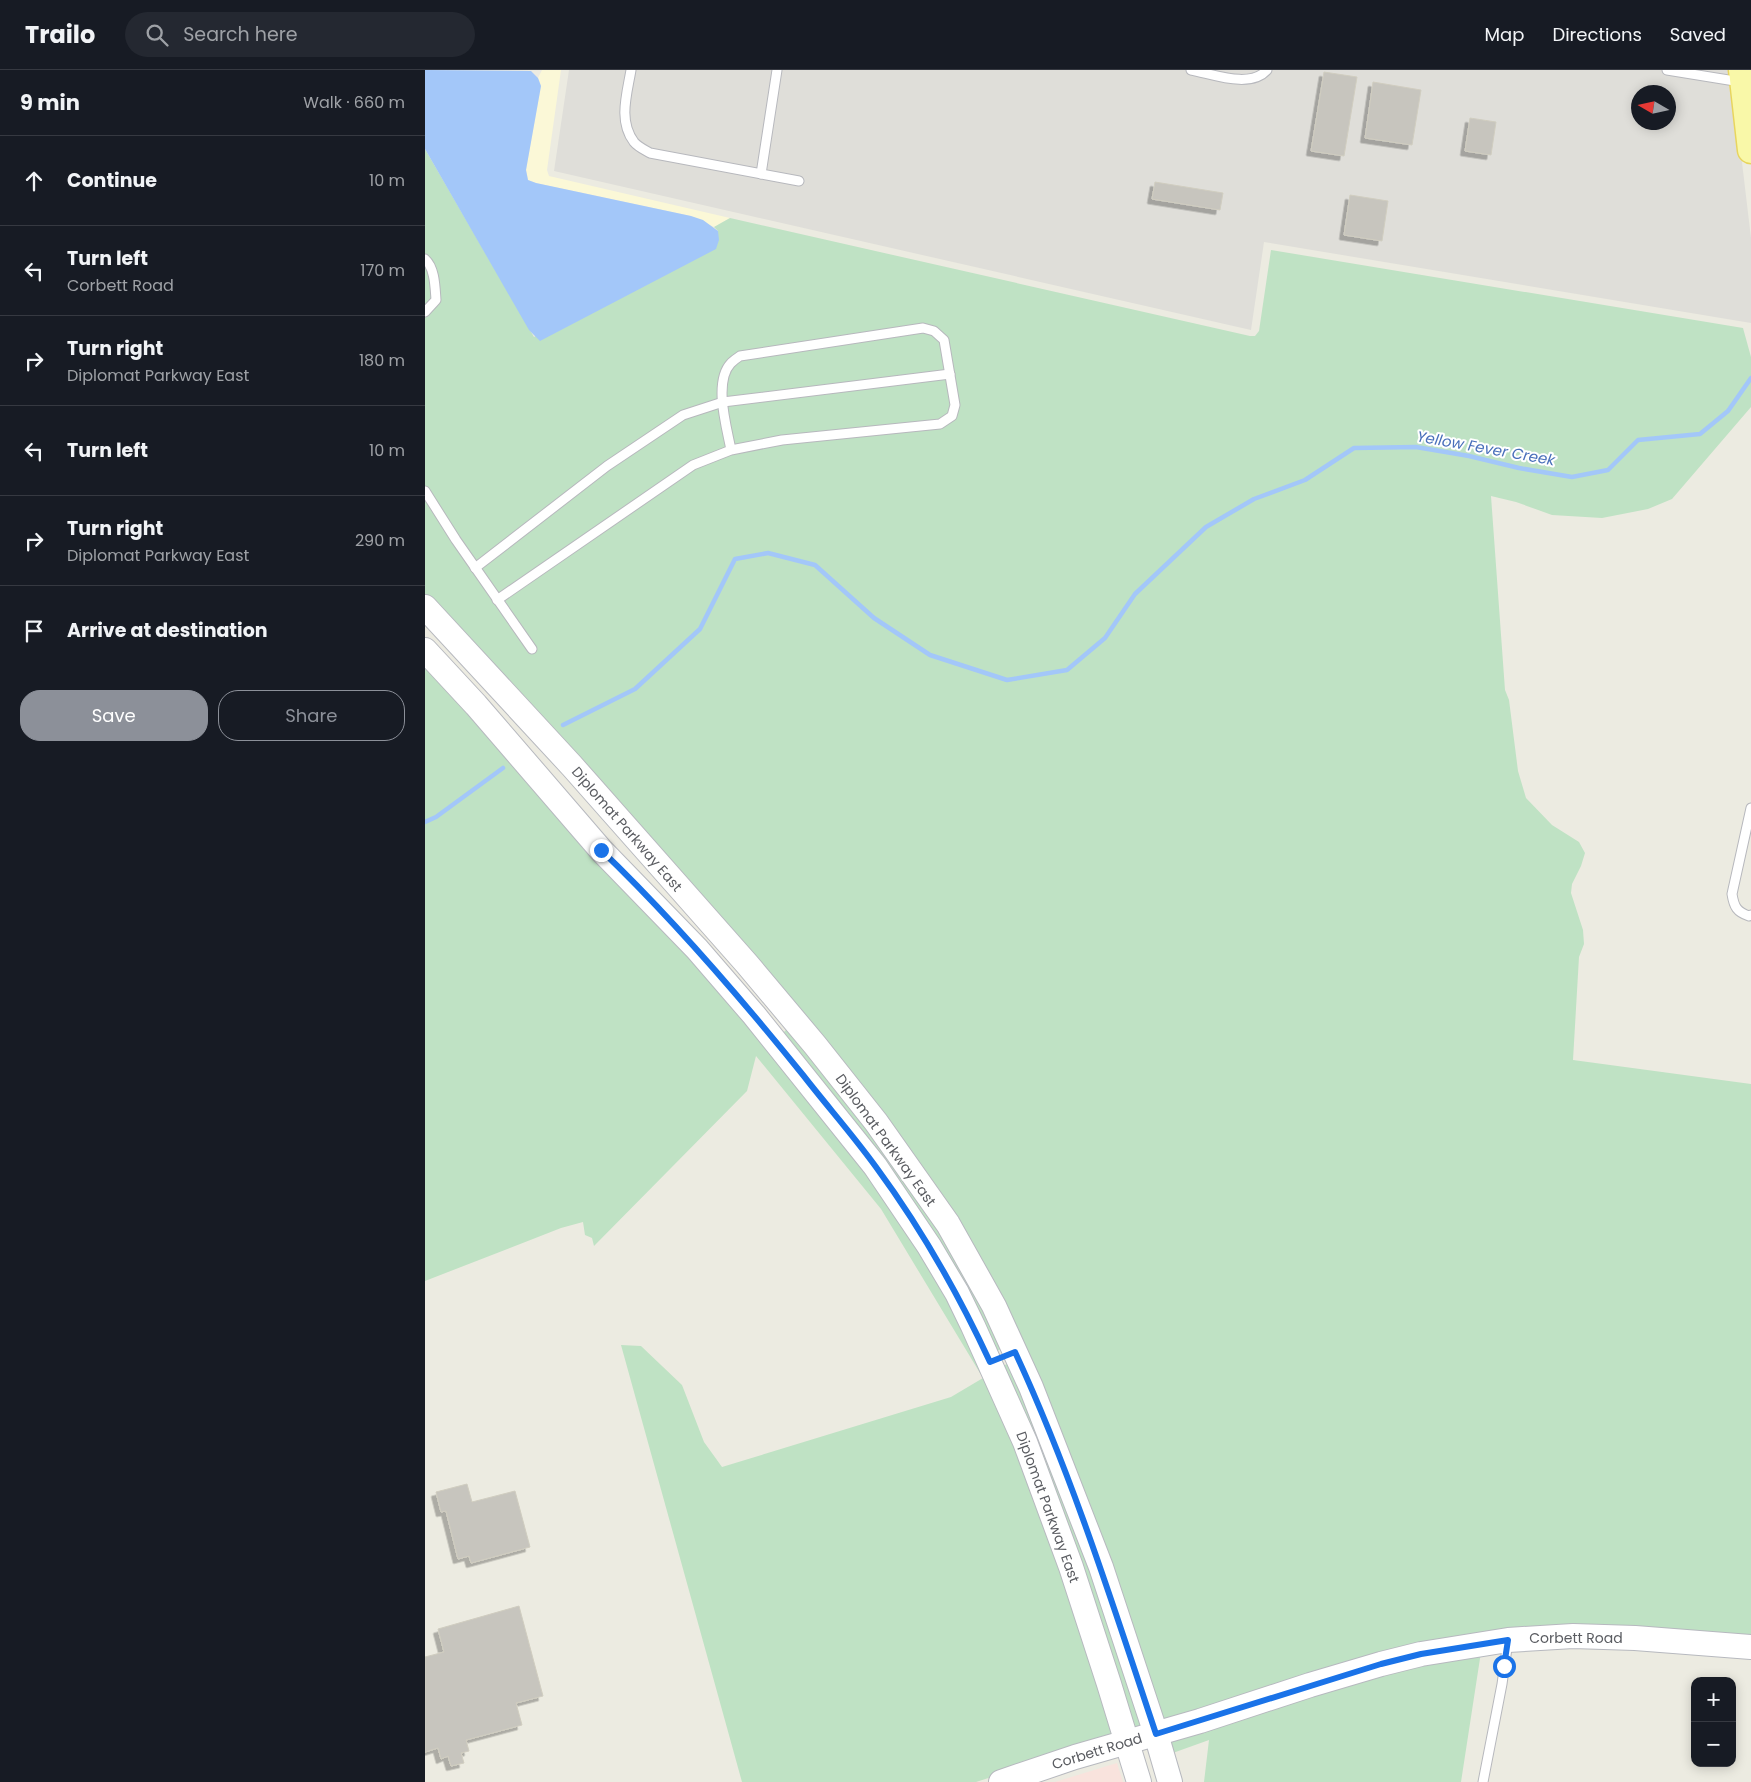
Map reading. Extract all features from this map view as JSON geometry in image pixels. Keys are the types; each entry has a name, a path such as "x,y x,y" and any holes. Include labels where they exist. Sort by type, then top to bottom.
{"main road":[{"path":"1746,78 1751,150"},
{"name":"Diplomat Parkway East","path":"425,606 577,772 784,1008 876,1122 948,1224 994,1306 1041,1412 1101,1567 1170,1782"},
{"name":"Diplomat Parkway East","path":"425,650 476,705 601,850 697,949 763,1026 875,1166 914,1222 957,1293 1025,1442 1071,1567 1139,1782"},
{"path":"763,1026 784,1008"},
{"path":"990,1362 1015,1352"},
{"name":"Corbett Road","path":"1001,1782 1381,1664 1421,1654 1508,1640 1573,1636 1635,1638 1751,1647"}],"lane":[{"path":"631,70 624,115 628,130 635,143 650,153 799,181"},
{"path":"761,174 777,70"},
{"path":"1191,70 1245,81 1262,75 1267,70"},
{"path":"1667,70 1746,78"},
{"path":"425,259 428,261 433,276 436,300 425,312"},
{"path":"497,600 693,465 731,450 782,440 940,424 952,416 955,405 944,340 934,331 923,328 740,356 730,364 724,376 722,394 731,450"},
{"path":"475,568 607,466 683,414 723,402 950,374"},
{"path":"425,491 475,568 532,649"},
{"path":"1751,808 1732,894 1734,904 1739,912 1751,915"},
{"path":"1483,1782 1502,1684 1508,1640"}],"shaded area":[{"path":"542,70 561,70 547,170 549,176 730,218 714,227 691,216 528,180 526,170 541,86 538,78"},
{"path":"569,70 1733,70 1751,238 1751,323 1264,242 1251,330 554,171"},
{"path":"1117,1763 1123,1782 1055,1782"}],"green space":[{"path":"425,149 534,337 718,231 714,227 730,218 1250,336 1255,336 1259,331 1271,250 1743,328 1751,357 1751,407 1672,499 1648,509 1602,518 1552,515 1516,502 1491,496 1505,690 1509,700 1518,771 1526,798 1552,825 1579,842 1585,853 1572,884 1571,893 1583,930 1584,944 1579,957 1573,1060 1751,1084 1751,1638 1573,1628 1161,1724 981,1265 568,750 425,595"},
{"path":"425,662 690,954 868,1170 949,1296 1001,1405 1063,1569 1116,1737 976,1782 742,1782 621,1345 641,1346 682,1385 704,1442 722,1467 951,1397 983,1378 881,1209 756,1056 747,1091 594,1246 592,1238 585,1235 583,1222 561,1228 425,1281"},
{"path":"789,1027 808,1049 940,1228 1004,1348 994,1352 781,1035"},
{"path":"1011,1362 1049,1455 1145,1728 1132,1732 1001,1367"},
{"path":"1481,1652 1461,1782 1204,1782 1209,1740 1170,1754 1166,1739 1384,1671"}],"water":[{"path":"425,70 531,71 538,78 541,86 526,170 528,180 703,220 718,231 719,240 716,249 540,341 529,330 425,149"}],"building":[{"path":"1324,72 1357,77 1344,156 1311,151"},
{"path":"1373,82 1421,90 1412,145 1365,138"},
{"path":"1470,118 1496,122 1491,155 1465,151"},
{"path":"1155,182 1223,193 1220,210 1152,199"},
{"path":"1350,195 1388,201 1382,241 1344,235"},
{"path":"467,1484 472,1502 515,1491 530,1547 471,1563 469,1556 458,1559 446,1511 441,1512 436,1492"},
{"path":"519,1606 543,1696 516,1703 522,1725 466,1740 469,1751 461,1753 464,1763 451,1766 448,1756 441,1759 438,1748 425,1752 425,1657 444,1652 438,1629"}],"waterway":[{"name":"Yellow Fever Creek","path":"563,725 635,689 700,629 735,559 768,553 815,565 874,618 930,655 1007,680 1067,670 1105,638 1135,594 1206,527 1254,499 1305,480 1354,448 1416,447 1572,477 1608,470 1638,440 1700,434 1728,411 1751,378"},
{"name":"Yellow Fever Creek","path":"425,822 436,817 503,768"}],"route":[{"path":"601,850 697,949 754,1015 875,1166 914,1222 957,1293 990,1362 1015,1352 1031,1387 1101,1567 1156,1734 1310,1685 1421,1654 1508,1640 1504,1666"}]}
